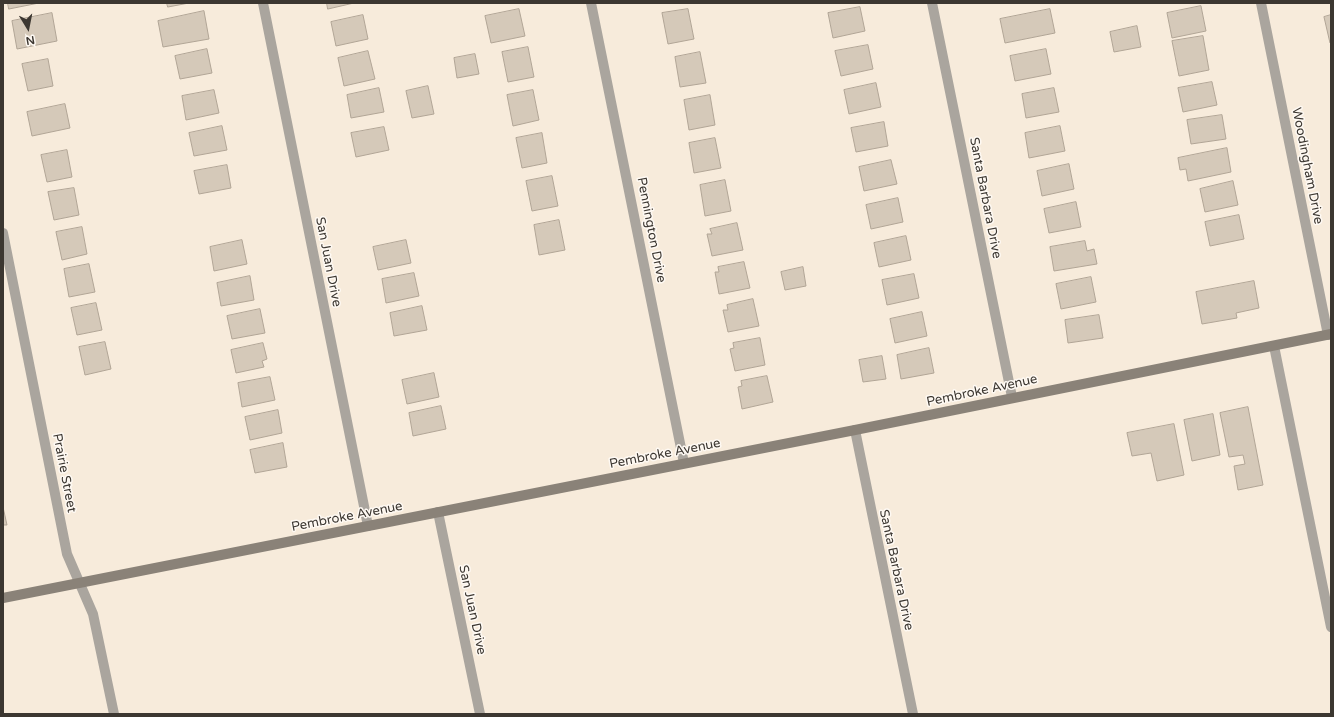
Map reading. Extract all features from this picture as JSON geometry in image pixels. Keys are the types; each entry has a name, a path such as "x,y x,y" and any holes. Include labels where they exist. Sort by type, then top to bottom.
{"street":[{"name":"San Juan Drive","path":"263,3 368,526"},
{"name":"Pennington Drive","path":"591,3 684,463"},
{"name":"Santa Barbara Drive","path":"932,3 1012,398"},
{"name":"Woodingham Drive","path":"1261,3 1329,334"},
{"name":"Prairie Street","path":"3,233 67,554 93,614 114,714"},
{"name":"Pembroke Avenue","path":"3,598 855,430 1329,334"},
{"path":"1274,346 1331,627"},
{"name":"Santa Barbara Drive","path":"855,430 913,714"},
{"name":"San Juan Drive","path":"438,512 480,714"}],"building":[{"path":"8,3 39,3 9,9"},
{"path":"167,3 189,3 168,7"},
{"path":"327,3 354,3 328,9"},
{"path":"1201,6 1206,31 1172,38 1167,13"},
{"path":"860,7 865,31 833,38 828,13"},
{"path":"519,9 525,36 491,43 485,16"},
{"path":"688,9 694,39 668,44 662,13"},
{"path":"1050,9 1055,33 1005,43 1000,19"},
{"path":"204,11 209,39 163,47 158,21"},
{"path":"52,13 57,41 17,49 12,21"},
{"path":"363,15 368,39 336,46 331,22"},
{"path":"1331,15 1331,43 1330,43 1324,17"},
{"path":"1137,26 1141,47 1114,52 1110,32"},
{"path":"1203,36 1209,70 1179,76 1172,41"},
{"path":"868,45 873,69 841,76 835,51"},
{"path":"528,47 534,77 508,82 502,52"},
{"path":"207,49 212,73 180,79 175,56"},
{"path":"1046,49 1051,74 1015,81 1010,56"},
{"path":"368,51 375,79 344,86 338,58"},
{"path":"700,52 706,83 680,87 675,57"},
{"path":"475,54 479,74 457,78 454,58"},
{"path":"48,59 53,86 28,91 22,64"},
{"path":"1212,82 1217,105 1183,112 1178,88"},
{"path":"876,83 881,107 849,114 844,90"},
{"path":"428,86 434,114 412,118 406,91"},
{"path":"379,88 384,112 351,118 347,95"},
{"path":"1054,88 1059,112 1026,118 1022,94"},
{"path":"214,90 219,113 186,120 182,96"},
{"path":"533,90 539,120 513,126 507,95"},
{"path":"710,95 715,125 689,130 684,100"},
{"path":"65,104 70,128 32,136 27,112"},
{"path":"1222,115 1226,139 1191,144 1187,120"},
{"path":"884,122 888,146 856,152 851,128"},
{"path":"222,126 227,150 194,156 189,133"},
{"path":"1060,126 1065,151 1029,158 1025,133"},
{"path":"384,127 389,150 356,157 351,133"},
{"path":"542,133 547,163 522,168 516,138"},
{"path":"715,138 721,168 694,173 689,143"},
{"path":"1227,148 1231,172 1188,181 1186,169 1180,170 1178,158"},
{"path":"67,150 72,177 47,182 41,155"},
{"path":"891,160 897,184 864,191 859,167"},
{"path":"1069,164 1074,189 1042,196 1037,171"},
{"path":"227,165 231,188 199,194 194,171"},
{"path":"552,176 558,206 532,211 526,181"},
{"path":"725,180 731,211 705,216 700,185"},
{"path":"1233,181 1238,205 1205,212 1200,189"},
{"path":"74,188 79,215 54,220 48,192"},
{"path":"898,198 903,222 871,229 866,205"},
{"path":"1076,202 1081,227 1049,233 1044,209"},
{"path":"1239,215 1244,239 1210,246 1205,222"},
{"path":"559,220 565,250 539,255 534,225"},
{"path":"737,223 743,250 712,256 707,234 712,234 710,229"},
{"path":"82,227 87,254 62,260 56,232"},
{"path":"906,236 911,260 879,267 874,243"},
{"path":"242,240 247,264 214,271 210,247"},
{"path":"406,240 411,263 378,270 373,247"},
{"path":"1085,241 1087,251 1094,249 1097,264 1054,271 1050,247"},
{"path":"744,262 750,288 719,294 715,272 719,272 718,267"},
{"path":"89,264 95,292 69,297 64,269"},
{"path":"803,267 806,286 785,290 781,272"},
{"path":"414,273 419,296 386,303 382,279"},
{"path":"914,274 919,298 887,305 882,280"},
{"path":"250,276 254,300 221,306 217,283"},
{"path":"1091,277 1096,302 1061,309 1056,284"},
{"path":"1254,281 1259,308 1236,313 1237,318 1202,324 1196,292"},
{"path":"753,299 759,326 728,332 723,310 728,310 727,305"},
{"path":"96,303 102,330 77,335 71,308"},
{"path":"422,306 427,330 394,336 390,313"},
{"path":"260,309 265,333 232,339 227,316"},
{"path":"922,312 927,336 895,343 890,319"},
{"path":"1099,315 1103,338 1068,343 1065,320"},
{"path":"760,338 765,365 735,371 730,349 734,348 733,343"},
{"path":"105,342 111,369 85,375 79,347"},
{"path":"263,343 267,359 262,361 264,367 236,373 231,350"},
{"path":"929,348 934,373 901,379 897,355"},
{"path":"882,356 886,379 863,382 859,360"},
{"path":"434,373 439,397 407,404 402,380"},
{"path":"767,376 773,402 742,409 738,387 742,386 741,381"},
{"path":"270,377 275,400 242,407 238,383"},
{"path":"441,406 446,429 413,436 409,413"},
{"path":"1248,407 1263,485 1238,490 1234,466 1245,464 1243,455 1229,457 1220,413"},
{"path":"278,410 282,433 250,440 245,417"},
{"path":"1213,414 1220,455 1192,461 1184,420"},
{"path":"1174,424 1184,475 1157,481 1151,453 1132,456 1127,433"},
{"path":"283,443 287,467 255,473 250,450"},
{"path":"3,507 7,525 3,525"}]}
